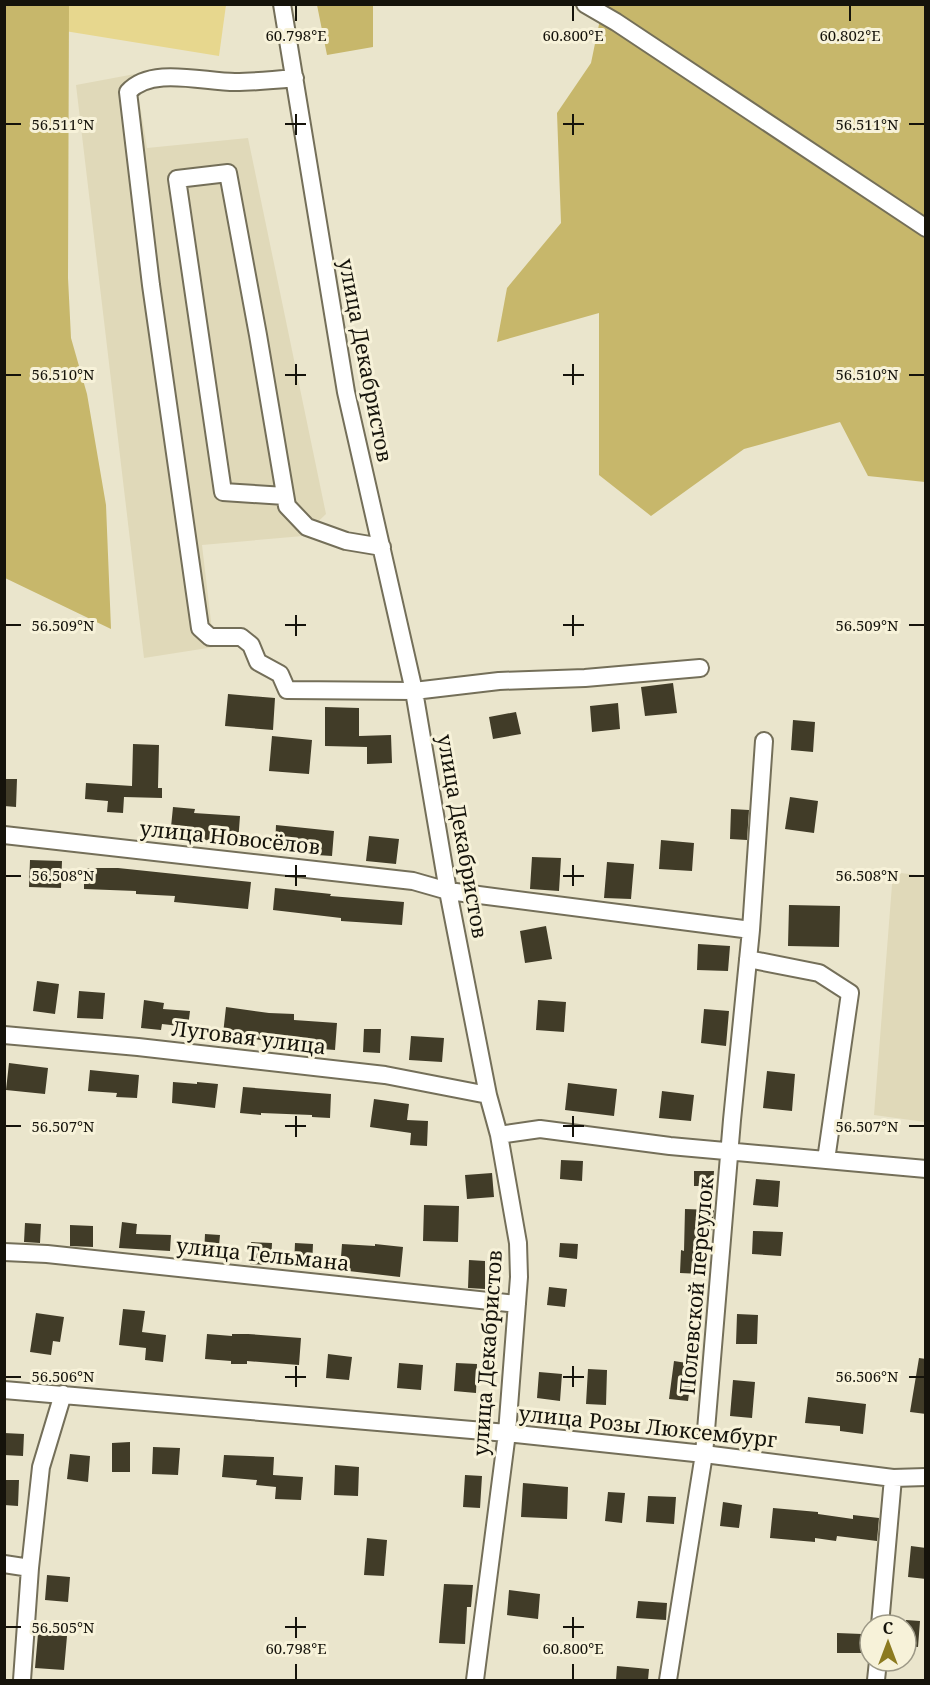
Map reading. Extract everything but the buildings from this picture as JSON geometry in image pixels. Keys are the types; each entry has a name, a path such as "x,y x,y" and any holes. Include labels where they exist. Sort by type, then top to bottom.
{"street":[{"name":"улица Декабристов","path":"282,4 346,392 414,691 448,891 488,1095 499,1136 518,1243 519,1277 507,1433 475,1680"},
{"path":"585,4 616,22 926,228"},
{"path":"295,78 237,82 158,78 136,84 128,92 151,285 200,628 210,638 241,638 251,645 258,662 280,674 286,690 414,691 499,681 585,678 700,668"},
{"path":"285,496 223,492 177,178 228,172 287,506 307,527 346,540 382,547"},
{"name":"Полевской переулок","path":"668,1680 704,1454 729,1151 751,930 764,741"},
{"name":"улица Новосёлов","path":"4,835 413,881 448,891 751,930"},
{"path":"748,959 819,973 850,993 826,1160"},
{"name":"Луговая улица","path":"4,1035 138,1047 385,1075 488,1095"},
{"path":"499,1136 540,1129 670,1146 926,1169"},
{"name":"улица Тельмана","path":"4,1252 47,1254 517,1304"},
{"name":"улица Розы Люксембург","path":"4,1390 507,1433 704,1454 892,1478 926,1477"},
{"path":"22,1680 40,1467 63,1394"},
{"path":"881,1613 892,1478"},
{"path":"4,1564 30,1568"}],"shaded area":[{"path":"4,5 226,5 219,56 34,26"},
{"path":"4,5 69,5 68,278 71,338 87,394 106,505 111,629 5,578"},
{"path":"317,5 373,5 373,47 327,55"},
{"path":"603,5 925,5 925,482 868,476 840,422 744,449 651,516 599,475 599,313 497,342 507,288 561,223 557,113 591,63"},
{"path":"135,74 147,148 248,138 326,514 303,536 202,545 214,647 144,658 76,85"},
{"path":"893,872 925,876 925,1122 874,1115"}]}
